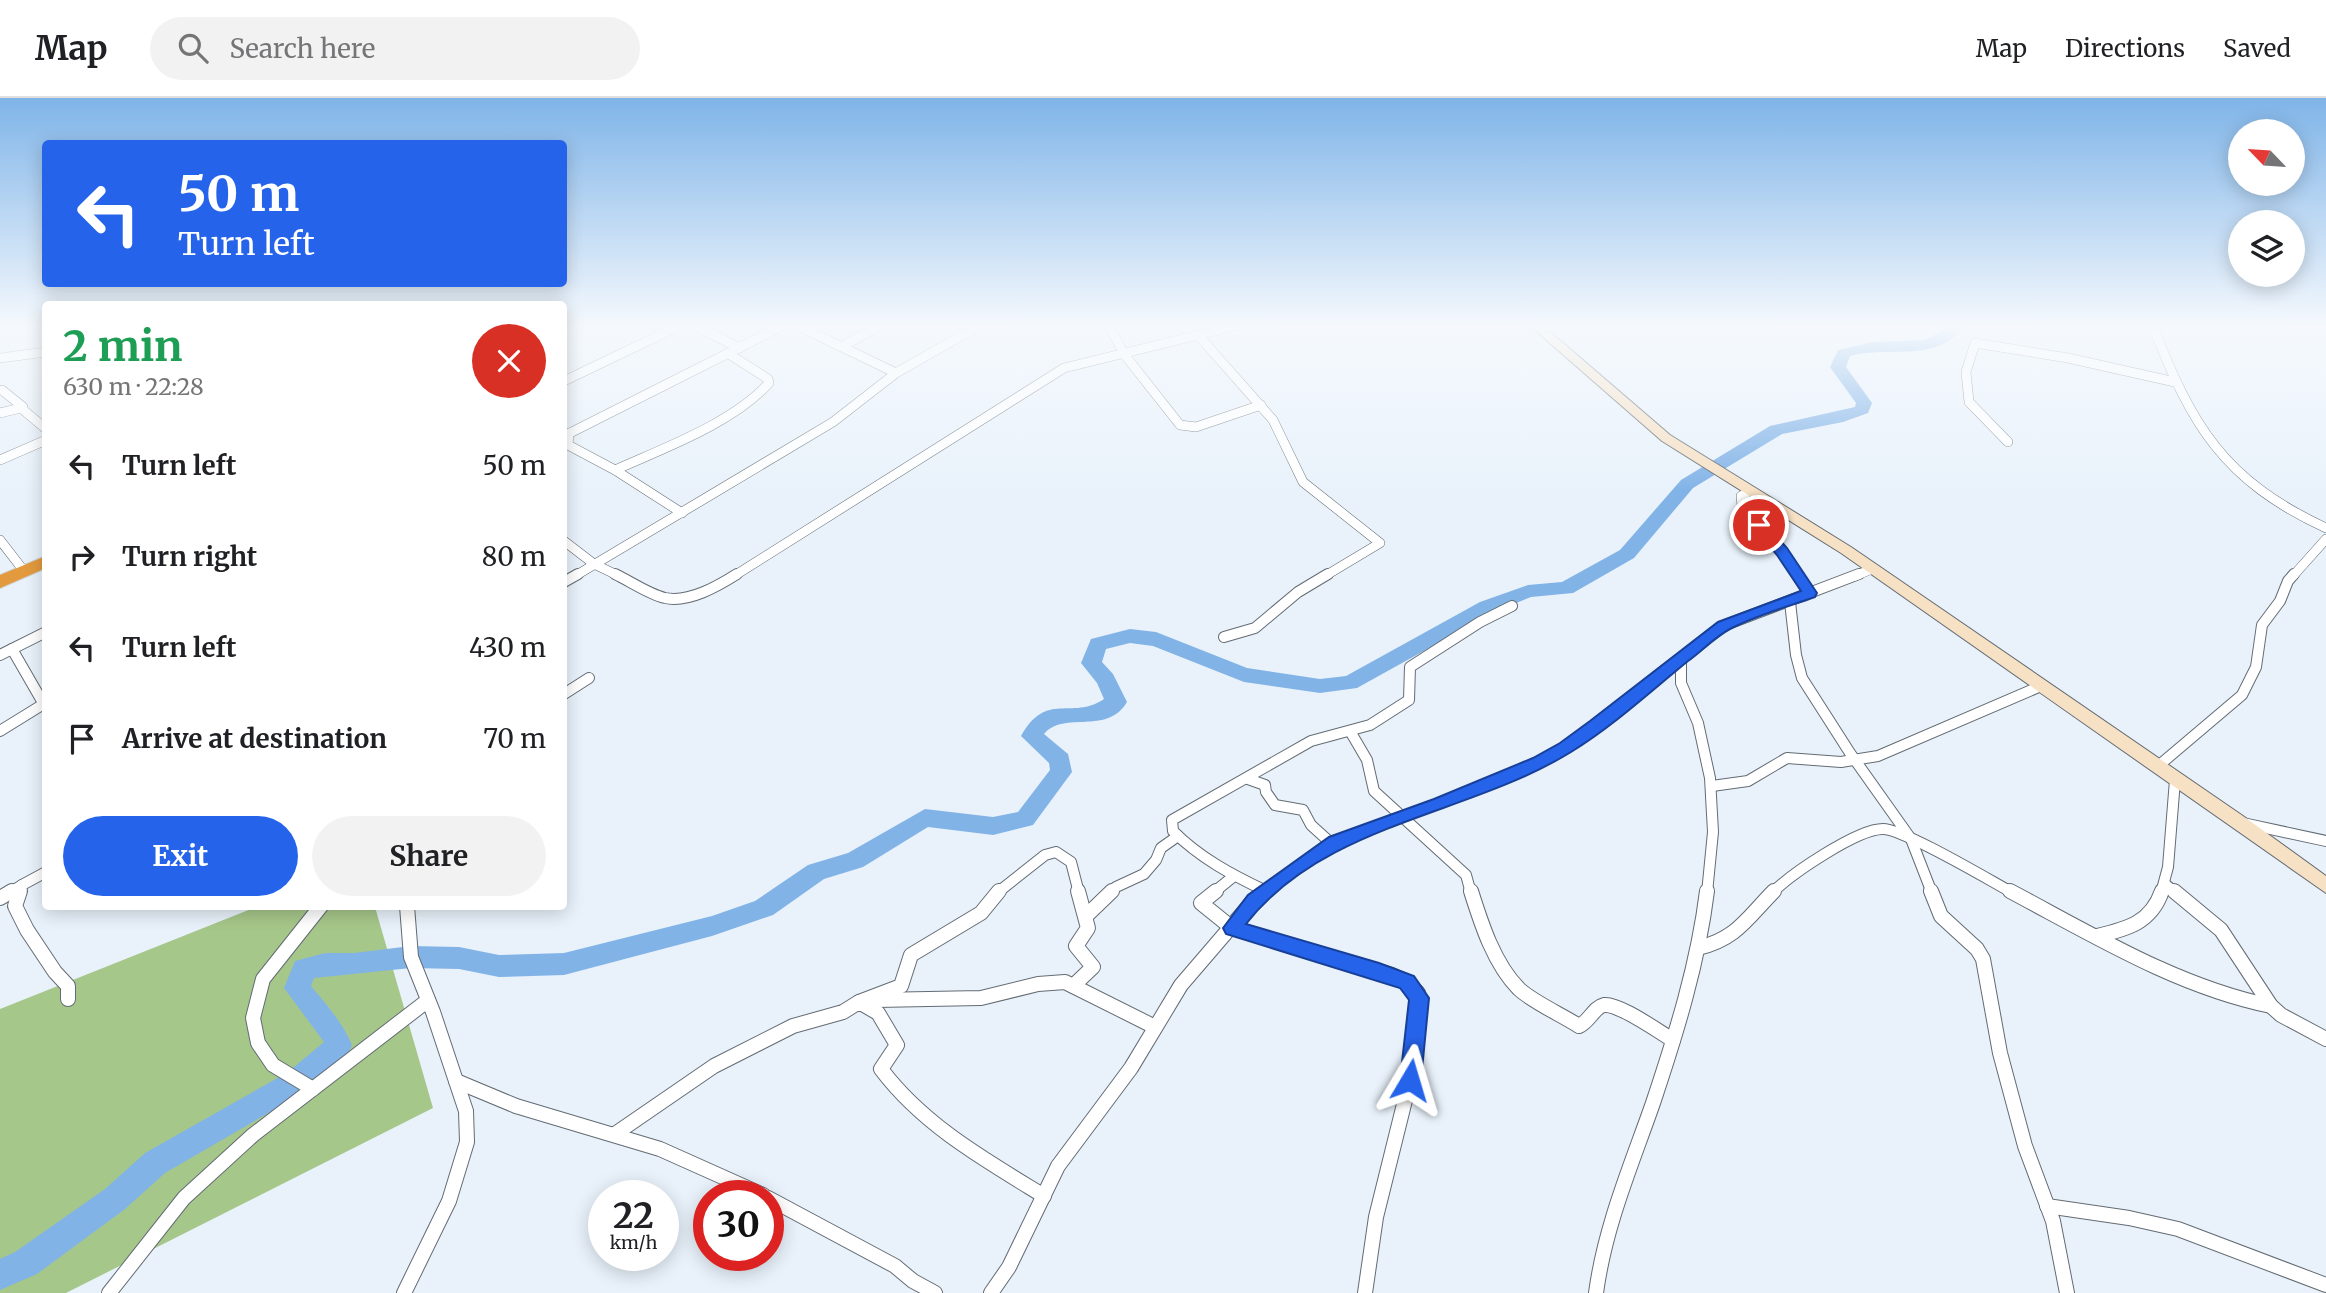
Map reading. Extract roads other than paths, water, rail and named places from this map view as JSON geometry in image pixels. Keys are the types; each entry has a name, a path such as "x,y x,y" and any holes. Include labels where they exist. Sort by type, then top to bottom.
{"highway":[{"path":"0,582 42,563"}],"street":[{"path":"567,434 677,380"},
{"path":"615,470 743,406 766,389 768,380"},
{"path":"567,580 833,422 887,380"},
{"path":"567,543 594,564 666,598 693,596 719,585 1046,380"},
{"path":"1144,380 1180,425 1196,427 1261,405"},
{"path":"1224,638 1255,628 1298,592 1380,543 1347,513 1303,482 1288,447 1261,405 1238,380"},
{"path":"1597,380 1649,425 1872,569 2237,821 2326,886"},
{"path":"1967,380 1966,396 1969,402 2008,442"},
{"path":"2165,380 2175,382 2192,414 2216,449 2278,504 2326,528"},
{"path":"2,390 42,425"},
{"path":"0,413 17,406 23,407"},
{"path":"567,440 568,445 615,470 682,513"},
{"path":"0,460 42,442"},
{"path":"899,474 919,470"},
{"path":"1749,491 1741,496 1742,506 1782,551 1810,593"},
{"path":"2157,767 2242,695 2256,667 2262,625 2280,601 2288,581 2326,539"},
{"path":"0,540 24,572"},
{"path":"991,1293 1009,1266 1058,1166 1131,1068 1181,985 1265,891 1332,844 1511,776 1566,747 1724,626 1872,569"},
{"path":"1790,601 1796,654 1802,678 1911,839 1941,916 1983,959 2000,1053 2025,1146 2053,1221 2067,1293"},
{"path":"1265,891 1234,876 1189,847 1173,831 1172,820 1311,741 1370,725 1409,699 1410,667 1480,622 1513,606"},
{"path":"0,655 42,634"},
{"path":"12,649 42,702"},
{"path":"1596,1293 1606,1231 1673,1040 1698,948 1710,870 1714,805 1712,786 1697,719 1680,679 1678,670 1681,659"},
{"path":"567,692 589,678"},
{"path":"1712,786 1748,781 1787,758 1841,762 1878,756 2041,686"},
{"path":"0,731 42,707"},
{"path":"1350,732 1367,760 1374,791 1401,818 1456,863 1466,875 1481,924 1500,961 1519,989 1579,1026 1587,1023 1599,1008 1612,1006 1673,1040"},
{"path":"1248,779 1265,785 1266,792 1275,805 1303,810 1311,825 1332,844"},
{"path":"2097,936 2136,925 2151,912 2165,884 2175,780"},
{"path":"2237,821 2326,841"},
{"path":"1698,948 1726,941 1748,923 1776,888 1803,867 1879,829 1911,839 2097,936 2220,993 2271,1006"},
{"path":"1086,916 1116,887 1144,874 1156,860 1161,848 1178,836"},
{"path":"615,1134 714,1066 793,1026 843,1012 859,1002 901,986 911,955 981,913 995,894 1045,855 1056,852 1070,862 1088,928 1076,946 1093,967 1073,986"},
{"path":"0,898 42,874"},
{"path":"1234,876 1201,903 1232,928 1392,975 1407,982 1418,993 1410,1080 1376,1217 1365,1293"},
{"path":"2165,884 2221,930 2271,1006 2288,1019 2326,1039"},
{"path":"22,885 15,906 27,930 55,972 64,978 68,986 68,999"},
{"path":"313,1089 273,1065 258,1043 253,1018 263,979 318,910"},
{"path":"404,1293 449,1200 467,1142 466,1111 433,1012 411,957 407,910"},
{"path":"859,1002 881,999 966,1001 999,995 1034,982 1052,981 1073,986 1155,1027"},
{"path":"109,1293 184,1198 253,1135 427,1001"},
{"path":"859,1002 872,1006 882,1017 898,1045 881,1069 899,1093 971,1151 1044,1196"},
{"path":"456,1082 516,1106 660,1149 729,1180"},
{"path":"2047,1206 2129,1218 2178,1229 2326,1285"},
{"path":"784,1207 895,1266 913,1281 935,1293"}],"waterway":[{"path":"0,1275 26,1263 115,1199 155,1163 298,1081 339,1045 331,1029 297,988 304,969 325,964 354,964 411,957 459,958 499,966 564,964 712,926 764,908 816,872 855,860 925,818 993,826 1025,819 1061,772 1060,760 1032,736 1037,726 1052,717 1096,714 1116,702 1106,679 1091,663 1098,644 1130,636 1156,639 1244,675 1320,686 1350,683 1487,607 1528,591 1566,588 1627,554 1687,484 1776,430 1805,422 1843,417 1862,410 1864,403 1847,380"}]}
